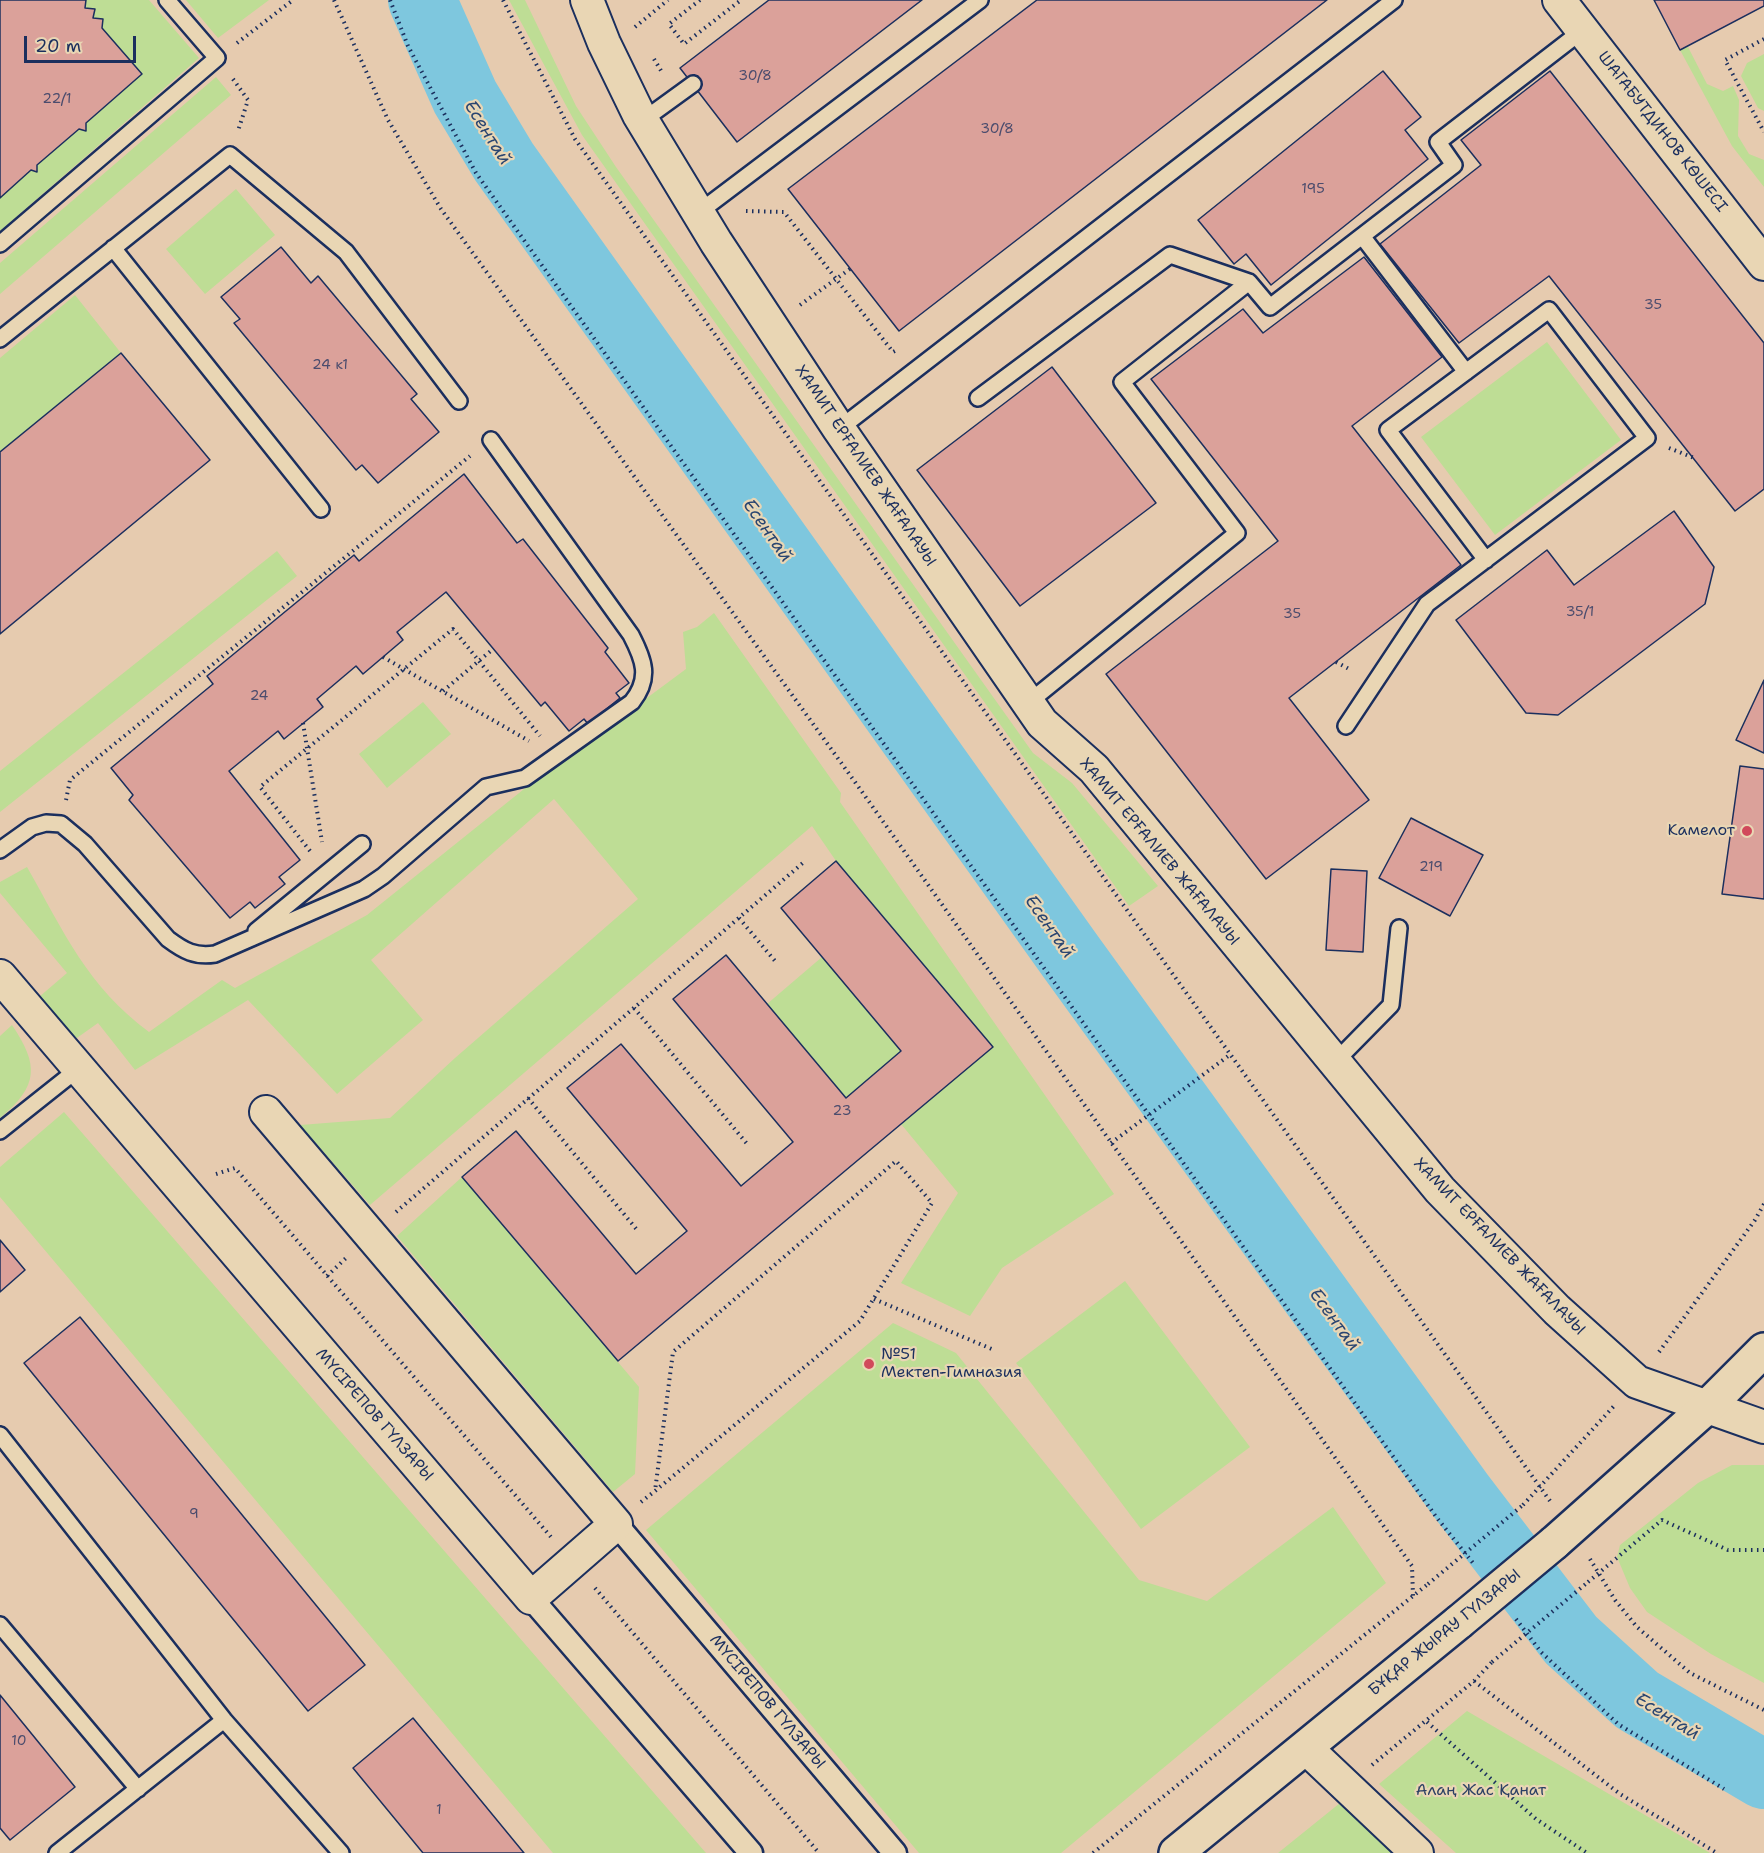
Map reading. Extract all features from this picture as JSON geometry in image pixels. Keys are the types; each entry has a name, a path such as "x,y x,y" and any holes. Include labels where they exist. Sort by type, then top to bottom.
{"street":[{"name":"ХАМИТ ЕРҒАЛИЕВ ЖАҒАЛАУЫ","path":"587,0 604,43 642,121 698,213 839,429 1042,723 1094,769 1440,1190 1557,1310 1636,1382 1764,1427"},
{"name":"ШАГАБУТДИНОВ КӨШЕСІ","path":"1559,0 1764,264"},
{"name":"МҮСІРЕПОВ ГҮЛЗАРЫ","path":"3,986 78,1069 751,1853"},
{"name":"МҮСІРЕПОВ ГҮЛЗАРЫ","path":"266,1112 895,1853"},
{"name":"БҰҚАР ЖЫРАУ ГҮЛЗАРЫ","path":"1707,1407 1764,1333"},
{"name":"БҰҚАР ЖЫРАУ ГҮЛЗАРЫ","path":"1176,1853 1562,1536 1707,1407 1764,1350"},
{"path":"531,1598 615,1524"},
{"path":"1306,1748 1417,1853"}],"lane":[{"path":"0,244 217,58 167,0"},
{"path":"698,213 980,0"},
{"path":"839,429 1394,0"},
{"path":"978,398 1170,255 1249,282 1270,307 1454,165 1438,142 1583,30"},
{"path":"642,121 693,84"},
{"path":"0,339 230,155 346,252 459,401"},
{"path":"1362,236 1466,372"},
{"path":"113,248 321,510"},
{"path":"1028,703 1237,533 1122,382 1249,282"},
{"path":"1346,726 1427,604 1486,560 1647,438 1549,310 1388,430 1486,560"},
{"path":"0,849 32,827 46,823 62,824 85,844 168,939 183,950 199,956 215,954 364,889 383,876 486,787 525,778 632,702 641,690 644,674 641,653 631,635 491,440"},
{"path":"242,942 362,844"},
{"path":"1334,1063 1391,1005 1399,928"},
{"path":"0,1131 78,1069"},
{"path":"0,1435 224,1720 340,1853"},
{"path":"0,1625 138,1789"},
{"path":"57,1853 224,1720"}],"path":[{"path":"230,155 248,100 217,58 293,0"},
{"path":"334,0 388,120 441,209 1413,1566 1413,1596"},
{"path":"390,0 408,46 476,173 1431,1509 1479,1572"},
{"path":"503,0 575,139 1126,912 1231,1054 1562,1536 1599,1573 1615,1600 1637,1627 1690,1672 1764,1710"},
{"path":"640,36 634,26 668,0"},
{"path":"700,0 669,24 684,44 741,0"},
{"path":"1764,39 1725,60 1764,132"},
{"path":"652,56 676,96"},
{"path":"723,194 736,211 784,212 893,352 902,345"},
{"path":"771,326 850,269"},
{"path":"62,824 70,780 491,440"},
{"path":"327,873 260,787 453,629 556,756"},
{"path":"443,691 494,649"},
{"path":"383,657 556,756"},
{"path":"303,723 327,873"},
{"path":"327,1276 528,1098 804,862"},
{"path":"739,918 775,961"},
{"path":"634,1008 748,1145"},
{"path":"1111,1143 1231,1054"},
{"path":"528,1098 638,1231"},
{"path":"615,1524 860,1322 932,1203 896,1161 673,1352 655,1491"},
{"path":"179,1188 235,1168 819,1853"},
{"path":"874,1299 994,1350"},
{"path":"1093,1853 1523,1505"},
{"path":"1346,1786 1427,1722 1492,1662 1662,1520 1728,1550 1764,1550"},
{"path":"1514,1616 1542,1652 1618,1724 1724,1789"},
{"path":"1474,1681 1620,1794 1717,1853"},
{"path":"1427,1722 1536,1819 1587,1853"}],"green space":[{"path":"86,0 149,0 199,58 0,231 0,198 31,170 37,171 37,165 79,129 86,130 86,123 141,74 102,28 103,19 93,18 94,9 85,8"},
{"path":"186,0 269,0 218,38"},
{"path":"509,0 525,0 576,106 616,167 1033,753 1072,783 1158,886 1129,906 582,135"},
{"path":"1688,47 1707,84 1723,91 1733,86 1739,100 1738,136 1749,154 1764,160 1764,187 1732,146 1680,50"},
{"path":"1764,54 1764,111 1758,108 1741,76 1747,63"},
{"path":"216,77 231,95 0,294 0,263"},
{"path":"236,189 275,235 205,294 166,249"},
{"path":"75,295 121,353 0,452 0,358"},
{"path":"1547,342 1621,440 1495,535 1421,437"},
{"path":"277,551 297,576 0,812 0,771"},
{"path":"714,613 841,793 840,802 1114,1194 1002,1268 970,1316 901,1283 958,1193 901,1124 992,1047 836,861 812,826 370,1205 300,1125 390,1118 455,1058 638,899 554,799 371,960 423,1020 337,1094 248,1000 135,1070 98,1023 74,1040 39,997 67,973 0,893 0,882 27,867 66,936 93,977 127,1014 149,1032 222,980 235,988 367,915 524,789 686,669 683,632 697,627"},
{"path":"423,702 451,734 387,788 359,754"},
{"path":"822,957 901,1051 846,1098 767,1004"},
{"path":"12,1025 27,1052 31,1074 22,1096 0,1118 0,1036"},
{"path":"64,1112 706,1853 553,1853 0,1197 0,1167"},
{"path":"462,1177 639,1387 635,1474 613,1492 397,1236"},
{"path":"1125,1281 1250,1447 1141,1529 1016,1363"},
{"path":"893,1323 956,1353 1139,1580 1207,1601 1333,1507 1386,1583 1061,1853 919,1853 646,1530"},
{"path":"1732,1465 1764,1465 1764,1683 1711,1654 1647,1612 1630,1588 1617,1557 1620,1545 1698,1483"},
{"name":"Алаң Жас Қанат","path":"1467,1711 1710,1853 1456,1853 1379,1784"},
{"path":"1340,1803 1393,1853 1278,1853"}],"building":[{"path":"0,0 86,0 85,8 95,9 93,18 103,19 102,28 142,74 86,123 86,131 79,129 37,165 37,172 31,170 0,198"},
{"path":"769,0 922,0 737,142 680,68"},
{"path":"1037,0 1327,0 899,331 788,189"},
{"path":"1654,0 1764,0 1764,6 1680,50"},
{"path":"1383,71 1421,117 1405,130 1428,159 1271,285 1246,254 1234,264 1198,220"},
{"path":"1550,71 1764,343 1764,489 1735,511 1549,276 1459,343 1380,244 1481,165 1461,140"},
{"path":"281,247 311,283 318,276 417,394 411,399 439,432 378,483 362,465 356,470 234,323 240,319 221,297"},
{"path":"1364,257 1442,357 1352,426 1461,565 1289,698 1369,800 1266,879 1106,674 1278,541 1151,379 1243,309 1263,333"},
{"path":"121,353 210,460 0,634 0,452"},
{"path":"1052,367 1156,503 1020,606 917,470"},
{"path":"464,474 517,543 523,539 608,648 605,652 629,683 616,693 620,698 588,724 584,719 569,731 545,702 541,706 446,592 397,632 403,640 363,674 356,666 317,699 323,707 284,739 278,731 229,771 300,860 279,877 285,884 255,908 250,902 230,918 129,800 133,795 111,768 213,684 207,676 354,555 359,561"},
{"path":"1674,511 1714,567 1705,604 1558,715 1526,713 1456,620 1547,550 1574,585"},
{"path":"1764,680 1764,753 1736,740"},
{"name":"Камелот","path":"1740,766 1764,769 1764,899 1722,894"},
{"path":"1411,818 1483,855 1450,916 1379,878"},
{"path":"836,861 993,1047 618,1361 462,1177 516,1131 636,1274 687,1231 567,1088 621,1044 741,1186 793,1142 673,999 726,955 846,1098 901,1051 781,908"},
{"path":"1331,869 1367,871 1363,952 1326,950"},
{"path":"0,1240 25,1270 0,1292"},
{"path":"80,1317 365,1665 308,1711 24,1363"},
{"path":"0,1695 75,1787 10,1840 0,1828"},
{"path":"413,1718 524,1853 423,1853 353,1768"}],"waterway":[{"name":"Есентай","path":"422,0 465,97 504,162 1071,957 1461,1496 1571,1640 1637,1700 1764,1775"}],"place":[{"name":"Камелот","path":"1747,831"},
{"name":"№51 Мектеп-Гимназия","path":"869,1364"}]}
